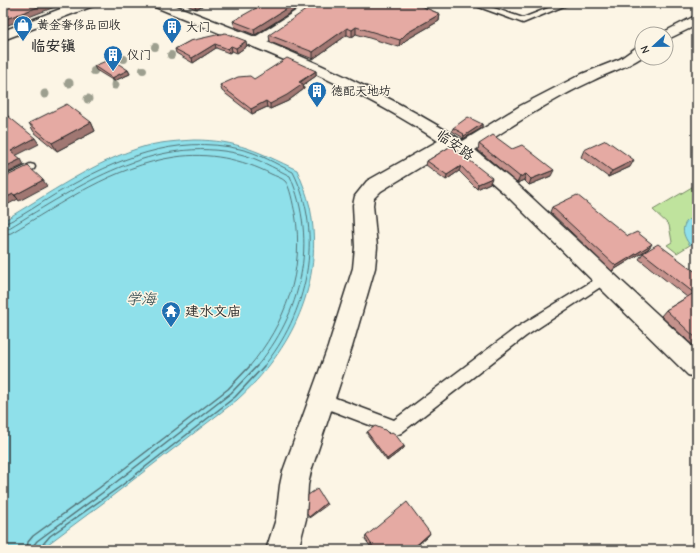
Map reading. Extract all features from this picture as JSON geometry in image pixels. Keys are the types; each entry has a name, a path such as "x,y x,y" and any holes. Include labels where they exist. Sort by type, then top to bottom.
{"street":[{"path":"3,36 88,3"},
{"name":"临安路","path":"158,3 256,44 289,56 369,94 429,126 457,145 501,180 697,367"},
{"path":"256,44 317,3"},
{"path":"674,32 697,19"},
{"path":"282,550 291,519 294,485 297,471 340,347 364,268 366,247 363,205 364,196 374,186 526,110 587,77 625,62 634,56"}],"lane":[{"path":"472,3 523,21 567,3"},
{"path":"3,181 30,167"},
{"path":"322,400 396,428 521,332 604,279"}],"green space":[{"path":"697,184 697,225 689,219 687,240 690,245 677,253 667,245 672,242 669,225 653,210"}],"water":[{"name":"学海","path":"194,140 223,142 247,148 297,170 309,202 313,235 313,262 308,288 300,313 288,337 274,359 257,380 237,400 40,550 3,550 3,221 72,179 127,152 146,146"},
{"path":"689,219 697,225 697,240 690,245 684,235 684,225"}],"building":[{"path":"3,3 49,3 3,20"},
{"path":"265,3 295,3 254,29 233,21"},
{"path":"316,3 418,3 416,4 440,14 407,33 400,40 356,27 352,30 347,28 313,52 269,35"},
{"path":"225,33 246,41 236,48 231,46 228,49 215,44 192,58 175,49 190,41"},
{"path":"287,58 316,71 299,82 303,84 270,104 266,101 251,109 220,85 238,77 250,76 254,79"},
{"name":"仪门","path":"111,59 128,70 112,78 94,66"},
{"path":"67,104 91,122 52,143 29,123"},
{"path":"3,112 35,138 11,151 21,159 3,168"},
{"path":"468,117 482,124 464,136 464,134 453,128"},
{"path":"493,135 512,149 522,145 554,170 531,179 526,174 520,177 479,144"},
{"path":"606,140 634,160 612,171 584,150"},
{"path":"451,146 492,178 478,184 461,166 447,175 427,161"},
{"path":"28,166 43,180 15,195 13,194 3,199 3,178"},
{"path":"577,195 628,236 637,232 652,244 616,266 552,207"},
{"path":"658,244 697,273 697,339 666,310 694,293 643,253"},
{"path":"375,426 385,430 389,434 392,432 395,434 404,446 387,459 367,432"},
{"path":"317,489 326,503 309,517 307,514 308,495"},
{"path":"407,502 430,533 411,550 375,550 366,536"}],"place":[{"name":"黄金奢侈品回收","path":"23,42"},
{"name":"大门","path":"172,44"},
{"name":"仪门","path":"113,72"},
{"name":"德配天地坊","path":"317,108"},
{"name":"建水文庙","path":"171,328"}],"district":[{"name":"临安镇","path":"53,46"}]}
